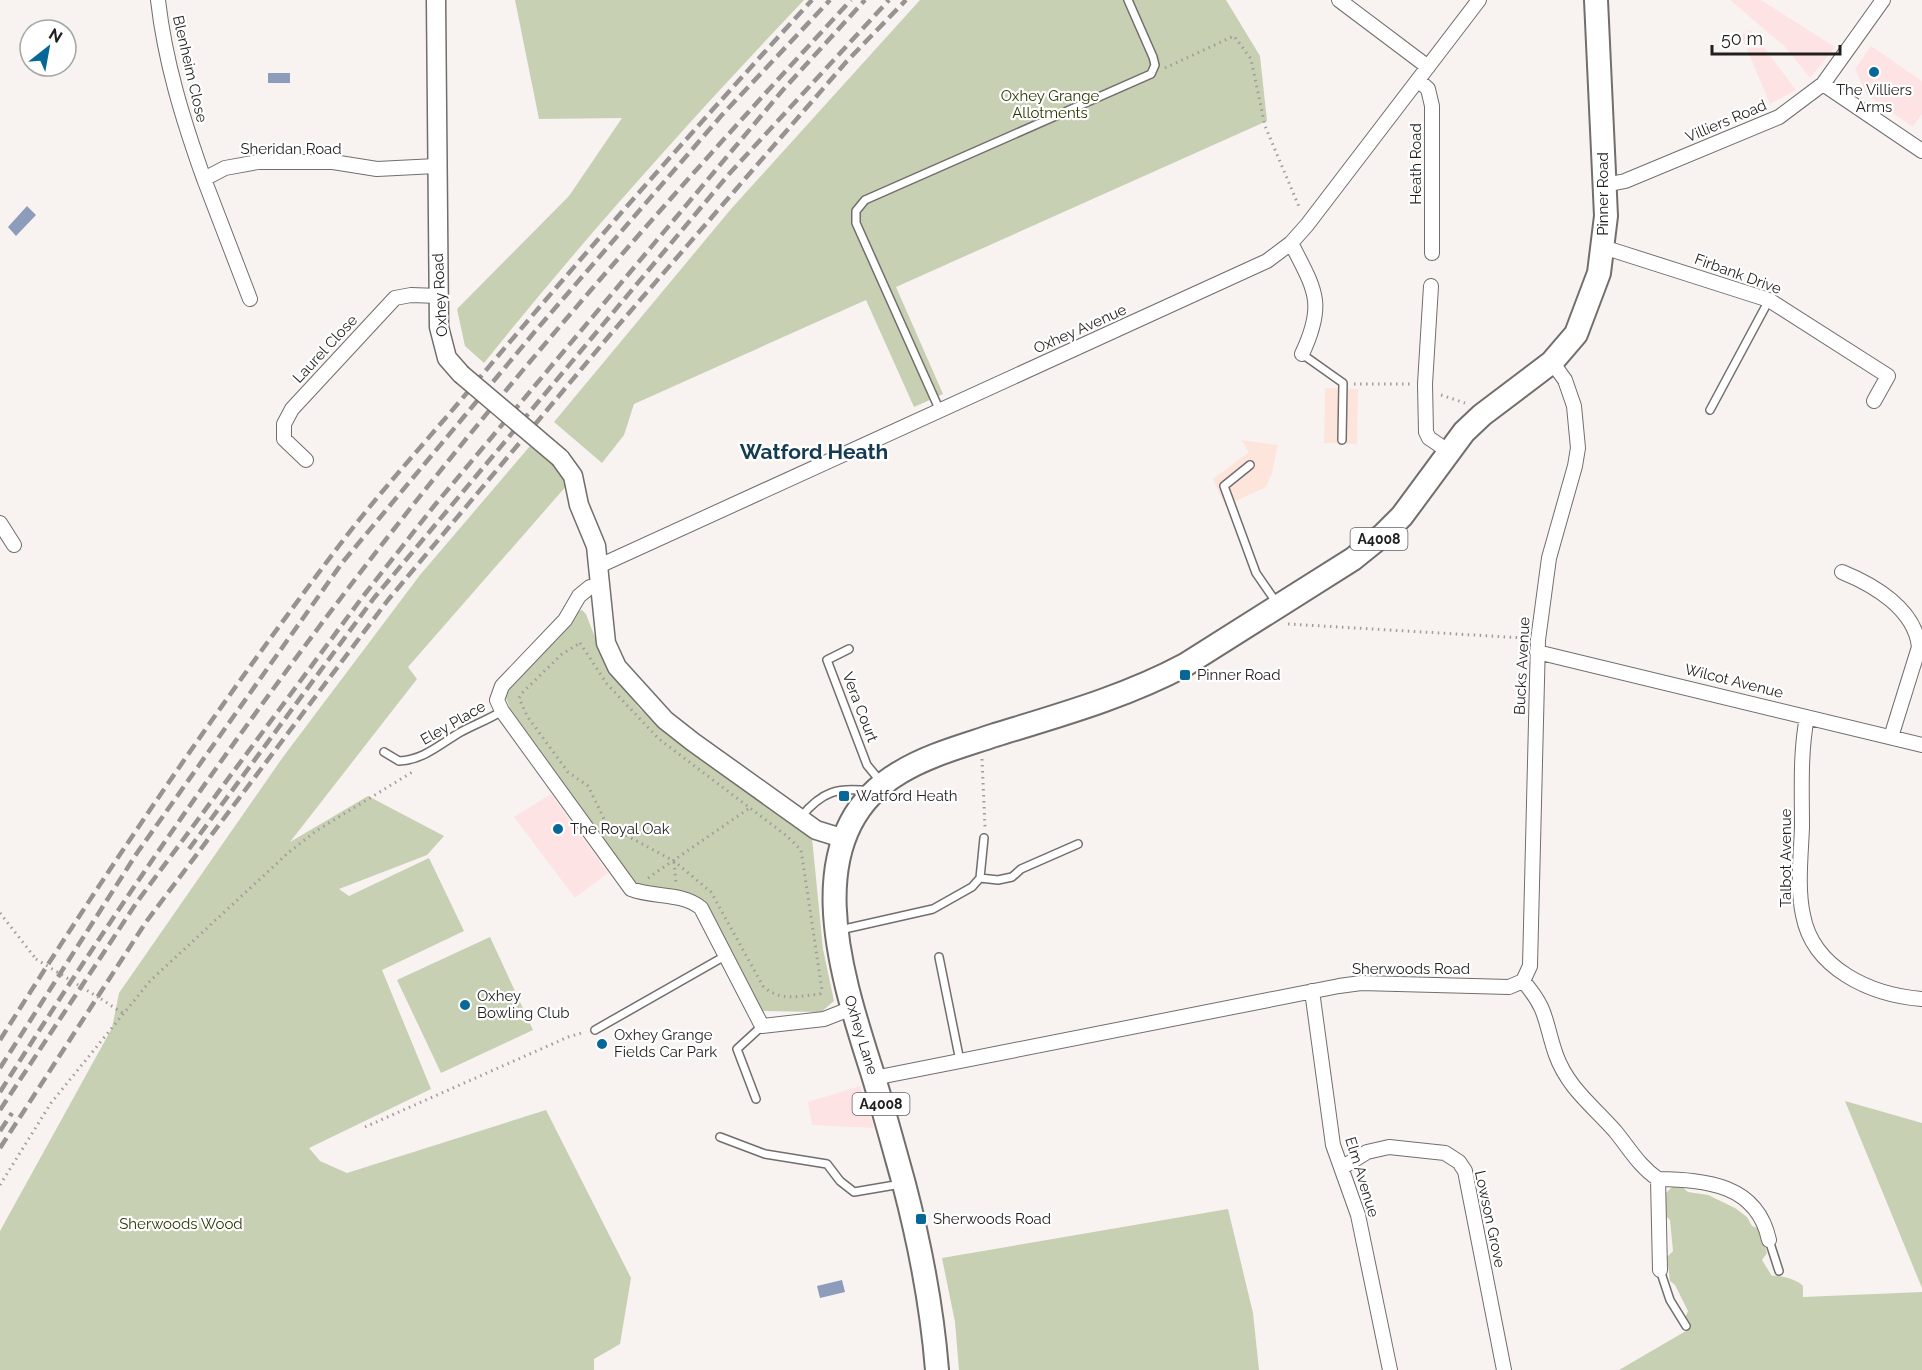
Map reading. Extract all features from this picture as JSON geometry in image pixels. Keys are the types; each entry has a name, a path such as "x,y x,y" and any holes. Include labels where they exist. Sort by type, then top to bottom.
{"main road":[{"name":"Pinner Road","path":"845,840 863,802 878,788 925,760 1125,693 1156,680 1185,665 1353,559 1384,534 1408,508 1448,452 1482,415 1566,349 1584,316 1599,273 1604,247 1605,185 1596,0"},
{"name":"Oxhey Lane","path":"845,840 837,865 834,891 843,973 904,1184 921,1256 937,1370"}],"street":[{"name":"Blenheim Close","path":"158,0 164,45 178,105 204,179"},
{"name":"Oxhey Road","path":"436,0 439,327 445,351 461,374 560,458 573,476 579,505 596,546 599,566"},
{"path":"1339,0 1428,67"},
{"name":"Oxhey Avenue","path":"599,566 1267,261 1292,243 1307,225 1479,0"},
{"name":"Villiers Road","path":"1605,185 1625,182 1779,117 1823,84 1883,0"},
{"name":"Heath Road","path":"1418,80 1428,88 1432,106 1432,253"},
{"path":"1823,84 1922,151"},
{"name":"Sheridan Road","path":"204,179 225,168 258,162 333,162 377,168 436,166"},
{"path":"204,179 250,299"},
{"path":"1292,243 1315,290 1317,302 1312,333 1302,354"},
{"name":"Firbank Drive","path":"1604,247 1769,300 1888,376 1874,400"},
{"path":"1431,286 1425,384 1426,432 1429,438 1448,452"},
{"name":"Laurel Close","path":"306,460 284,439 284,424 292,409 395,298 411,295 439,296"},
{"name":"Bucks Avenue","path":"1523,981 1530,966 1538,646 1549,558 1578,448 1574,406 1565,380 1552,362"},
{"path":"0,523 14,544"},
{"path":"599,566 606,643 617,667 665,720 799,819 816,830 845,840"},
{"path":"1842,572 1874,586 1904,614 1918,637 1919,647 1891,737"},
{"path":"600,585 590,587 579,596 565,620 502,686 497,700 502,711 631,889 643,894 677,897 692,901 701,908 762,1026 824,1019 852,1008"},
{"name":"Wilcot Avenue","path":"1538,646 1922,745"},
{"name":"Talbot Avenue","path":"1807,717 1802,748 1801,895 1808,931 1818,950 1844,974 1875,988 1922,999"},
{"path":"1523,981 1545,1011 1556,1055 1567,1077 1580,1097 1613,1130 1636,1161 1658,1179 1704,1180 1739,1194 1759,1211 1765,1221 1769,1240"},
{"name":"Sherwoods Road","path":"874,1078 1361,983 1509,987 1523,981"},
{"name":"Elm Avenue","path":"1312,991 1331,1132 1358,1215 1390,1370"},
{"name":"Lowson Grove","path":"1343,1167 1367,1152 1389,1147 1446,1153 1459,1162 1465,1171 1504,1370"},
{"path":"1658,1179 1660,1270"}],"lane":[{"path":"940,411 856,223 856,211 865,200 1143,78 1154,70 1154,57 1128,0"},
{"path":"1710,410 1769,300"},
{"path":"1302,354 1343,383 1342,440"},
{"path":"1250,465 1224,486 1256,573 1273,608"},
{"name":"Vera Court","path":"849,649 827,660 878,788"},
{"name":"Eley Place","path":"384,752 399,761 421,758 461,732 483,723 502,711"},
{"path":"799,819 812,803 829,794 846,788 878,788"},
{"path":"837,930 933,909 972,888 980,878 984,838"},
{"path":"980,878 998,880 1012,877 1021,869 1078,844"},
{"path":"595,1030 725,957"},
{"path":"939,957 960,1061"},
{"path":"756,1100 737,1048 762,1026"},
{"path":"720,1137 765,1154 827,1164 840,1181 854,1192 904,1184"},
{"path":"1769,1240 1779,1271"},
{"path":"1660,1270 1670,1300 1686,1326"}],"path":[{"path":"1154,70 1234,36 1251,59 1265,126 1307,225"},
{"path":"1343,383 1425,384 1442,395 1460,399 1482,415"},
{"path":"1273,608 1277,622 1538,646"},
{"path":"580,643 607,684 659,739 801,850 822,990 820,994 784,997 773,995 763,986 711,892 674,861 607,825 598,801 588,786 568,772 521,706 519,698 524,692 575,644 580,643"},
{"path":"975,742 982,758 986,812 984,838"},
{"path":"0,1185 51,1103 150,981 288,853 316,831 375,795"},
{"path":"631,889 767,795"},
{"path":"674,861 677,897"},
{"path":"0,913 36,959 124,1014"},
{"path":"365,1127 568,1037 595,1030"}],"shaded area":[{"path":"1730,0 1761,0 1835,47 1810,78 1785,47"},
{"path":"1751,30 1796,90 1770,104 1741,35"},
{"path":"1871,46 1922,81 1922,114 1913,127 1867,95 1855,69"},
{"path":"1325,388 1358,389 1357,444 1324,443"},
{"path":"1241,440 1278,445 1272,473 1266,487 1225,506 1213,479 1249,452"},
{"path":"551,794 608,873 575,898 514,817"},
{"path":"860,1086 874,1128 812,1125 808,1102"}],"green space":[{"path":"515,0 804,0 640,178 484,363 465,346 457,309 569,196 622,118 539,119"},
{"name":"Oxhey Grange Allotments","path":"920,0 1226,0 1260,56 1267,121 896,287 943,394 914,407 866,300 634,404 624,435 602,463 554,422 731,209"},
{"name":"Sherwoods Wood","path":"530,446 554,464 568,484 408,667 417,679 290,842 368,796 444,836 427,855 339,889 349,896 429,858 464,931 382,970 431,1089 309,1148 320,1161 347,1173 546,1110 631,1278 620,1344 594,1359 594,1370 0,1370 0,1231 112,1028 119,993 283,757 420,575"},
{"path":"582,610 586,614 606,666 640,709 693,754 768,802 812,838 823,949 834,1001 821,1012 760,1011 705,901 692,895 635,887 512,714 504,692 576,612"},
{"name":"Oxhey Bowling Club","path":"490,937 533,1030 441,1073 397,980"},
{"path":"1845,1101 1922,1123 1922,1288"},
{"path":"1673,1186 1681,1186 1688,1192 1708,1195 1735,1208 1747,1217 1752,1226 1760,1229 1767,1253 1762,1260 1772,1276 1789,1278 1801,1284 1803,1297 1922,1292 1922,1370 1619,1370 1691,1328 1685,1318 1688,1311 1675,1285 1670,1281 1667,1257 1673,1251 1670,1220 1665,1215 1665,1194"},
{"path":"1228,1209 1253,1313 1259,1370 959,1370 955,1322 942,1258"}],"water":[{"path":"268,73 290,73 290,83 268,83"},
{"path":"27,206 36,215 16,236 8,227"},
{"path":"842,1280 845,1292 820,1298 817,1286"}],"railway":[{"path":"0,1040 164,790 249,667 353,527 594,244 812,0"},
{"path":"0,1068 137,853 342,563 537,329 721,116 830,0"},
{"path":"0,1092 92,950 187,810 285,673 387,538 498,400 613,264 851,0"},
{"path":"0,1110 137,902 361,599 434,506 782,91 865,0"},
{"path":"189,849 374,598 729,174 889,0"},
{"path":"0,1148 146,922 388,600 609,336 847,61 906,0"},
{"path":"0,1131 12,1113"}],"place":[{"name":"The Villiers Arms","path":"1874,72"},
{"name":"Pinner Road","path":"1185,675"},
{"name":"Watford Heath","path":"844,796"},
{"name":"The Royal Oak","path":"558,829"},
{"name":"Oxhey Bowling Club","path":"465,1005"},
{"name":"Oxhey Grange Fields Car Park","path":"602,1044"},
{"name":"Sherwoods Road","path":"921,1219"}],"district":[{"name":"Watford Heath","path":"814,452"}]}
